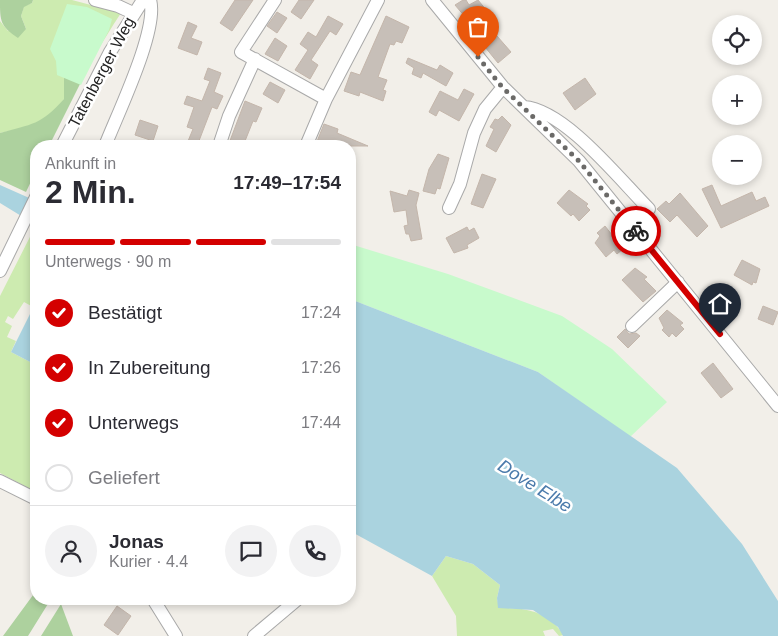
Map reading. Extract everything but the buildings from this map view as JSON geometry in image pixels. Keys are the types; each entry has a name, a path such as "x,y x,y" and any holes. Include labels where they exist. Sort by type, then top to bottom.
{"street":[{"path":"95,0 118,6 133,13"},
{"name":"Tatenberger Weg","path":"65,140 110,52 143,0"},
{"path":"107,140 148,37 152,14 150,0"},
{"path":"276,0 241,52 326,99"},
{"path":"308,140 326,99 378,0"},
{"path":"432,0 502,87 579,161 778,406"},
{"path":"221,140 229,116 254,59"},
{"path":"449,208 460,184 474,133 485,109 502,87"},
{"path":"524,107 536,108 571,129 649,209"},
{"path":"0,271 30,209"},
{"path":"632,326 678,282"},
{"path":"2,485 30,497"},
{"path":"157,605 176,636"},
{"path":"254,636 291,605"}],"green space":[{"path":"0,0 33,0 32,3 24,7 21,16 26,29 18,38 2,22"},
{"path":"33,0 72,0 121,13 84,72 51,115 32,126 0,133 0,21 8,31 26,29 21,16 24,6 32,3"},
{"path":"67,4 87,7 112,19 109,30 81,85 57,75 56,61 50,49"},
{"path":"98,48 52,140 30,140 30,184 26,192 0,180 0,133 20,128 42,119 56,108 64,99 64,72"},
{"path":"30,237 30,305 24,302 13,319 8,316 5,322 12,326 7,337 16,341 11,352 30,362 30,489 0,473 0,296"},
{"path":"356,246 448,274 562,316 612,349 667,402 630,437 538,372 356,301"},
{"path":"446,556 473,564 500,585 497,598 499,608 518,608 535,612 551,621 564,635 559,636 553,629 543,631 545,636 457,636 456,616 432,576"},
{"path":"30,599 30,605 47,605 28,636 3,636"},
{"path":"60,605 61,605 73,636 41,636"}],"water":[{"path":"0,185 30,198 30,221 0,203"},
{"name":"Dove Elbe","path":"356,301 538,372 677,468 742,544 778,601 778,636 563,636 558,627 533,610 498,608 497,598 500,585 473,564 446,556 432,576 356,534"},
{"path":"30,314 30,362 11,352"}],"way so far":[{"path":"478,57 502,87 579,161 636,231"}],"route":[{"path":"636,231 720,334"}]}
